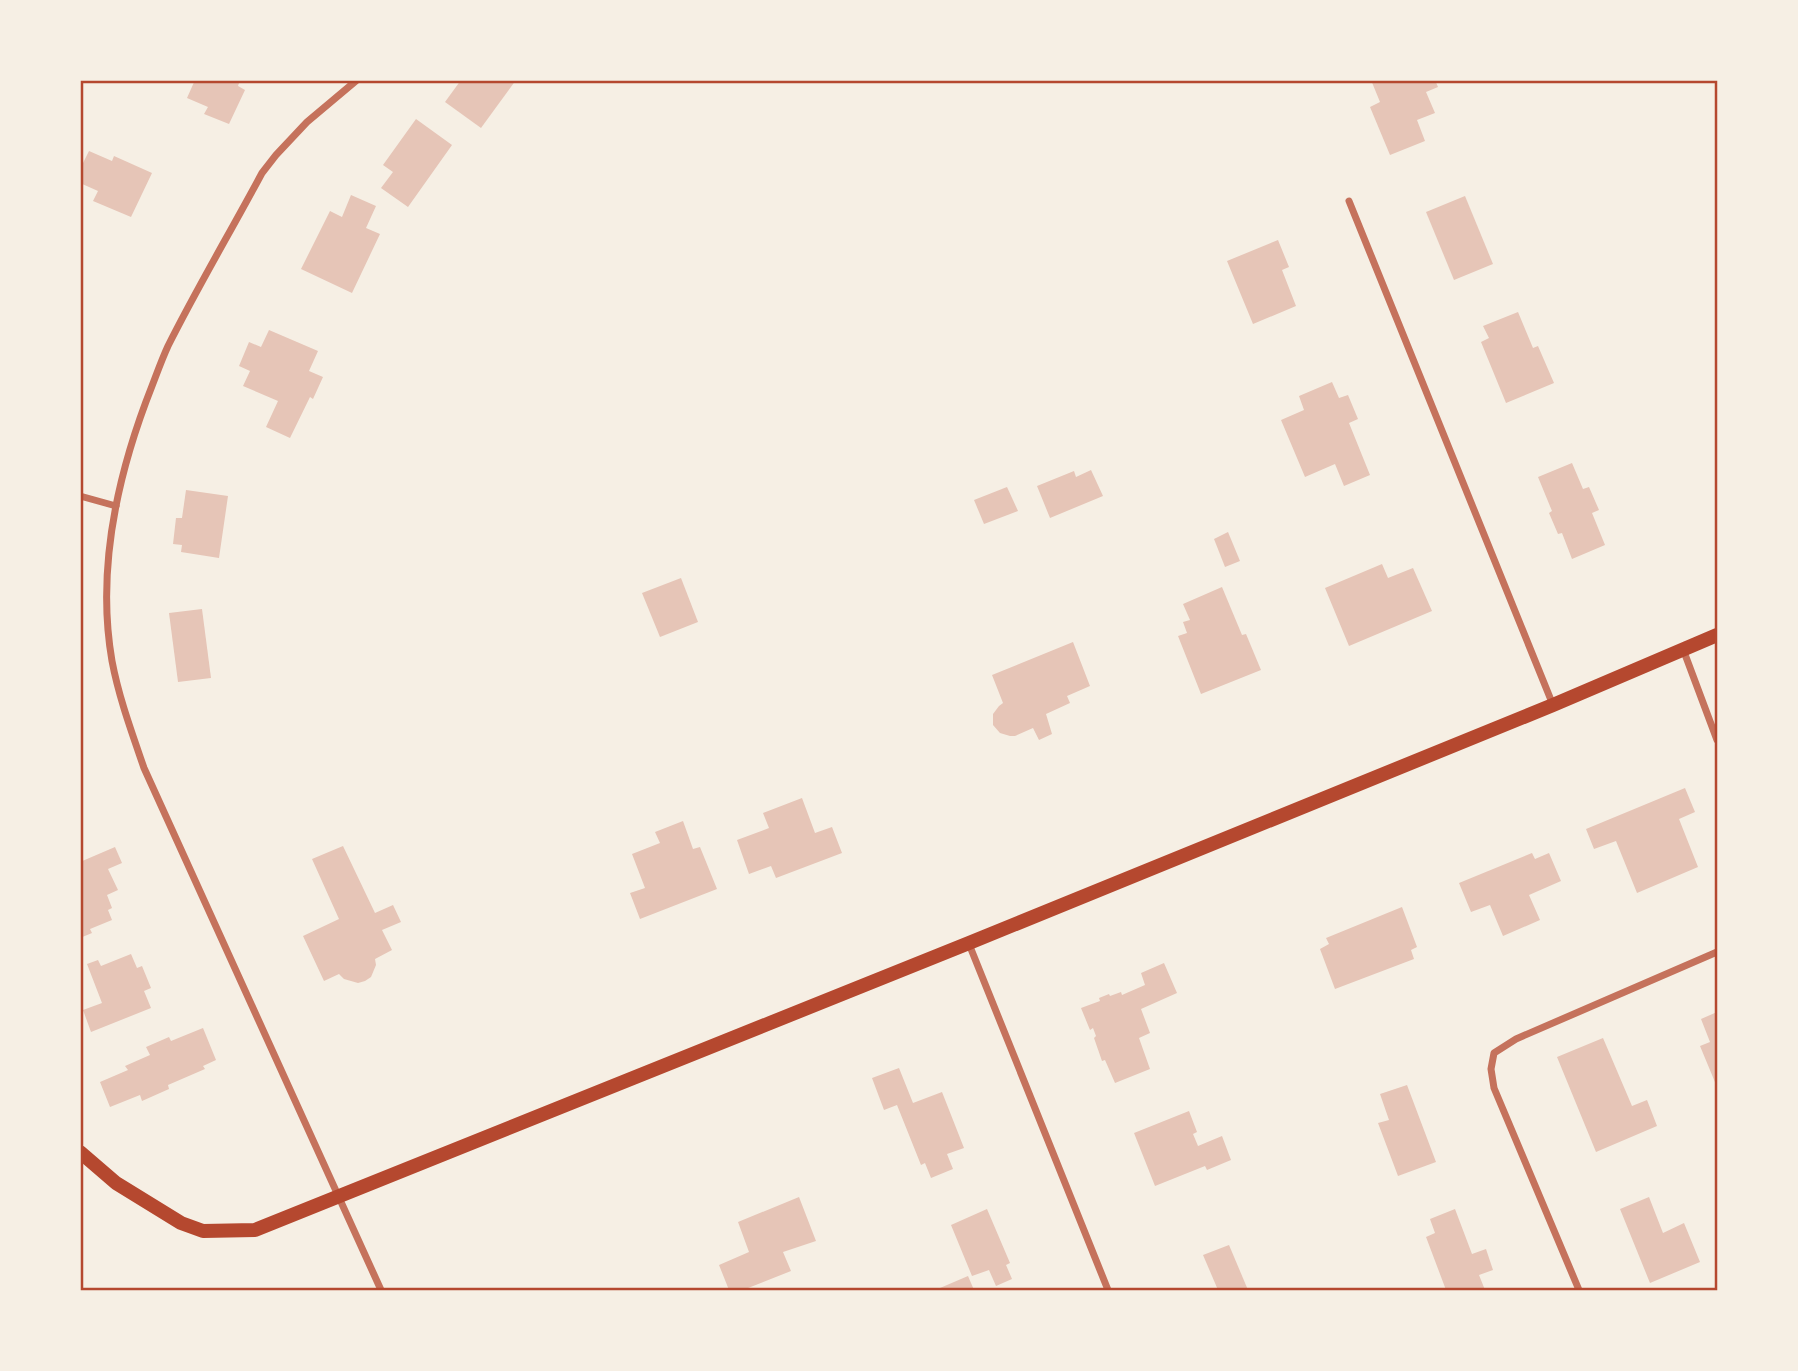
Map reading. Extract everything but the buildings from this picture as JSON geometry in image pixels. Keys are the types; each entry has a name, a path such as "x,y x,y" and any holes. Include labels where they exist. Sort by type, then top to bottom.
{"main road":[{"path":"80,1152 116,1183 181,1223 203,1231 255,1230 969,943 1553,705 1717,635"}],"street":[{"path":"357,80 307,122 262,173 167,348 139,418 122,476 108,562 107,604 112,660 125,715 144,768 381,1290"},
{"path":"1349,201 1553,705"},
{"path":"80,496 116,506"},
{"path":"1683,649 1717,740"},
{"path":"969,943 1108,1290"},
{"path":"1578,1290 1494,1088 1491,1069 1494,1053 1516,1039 1717,952"}]}
